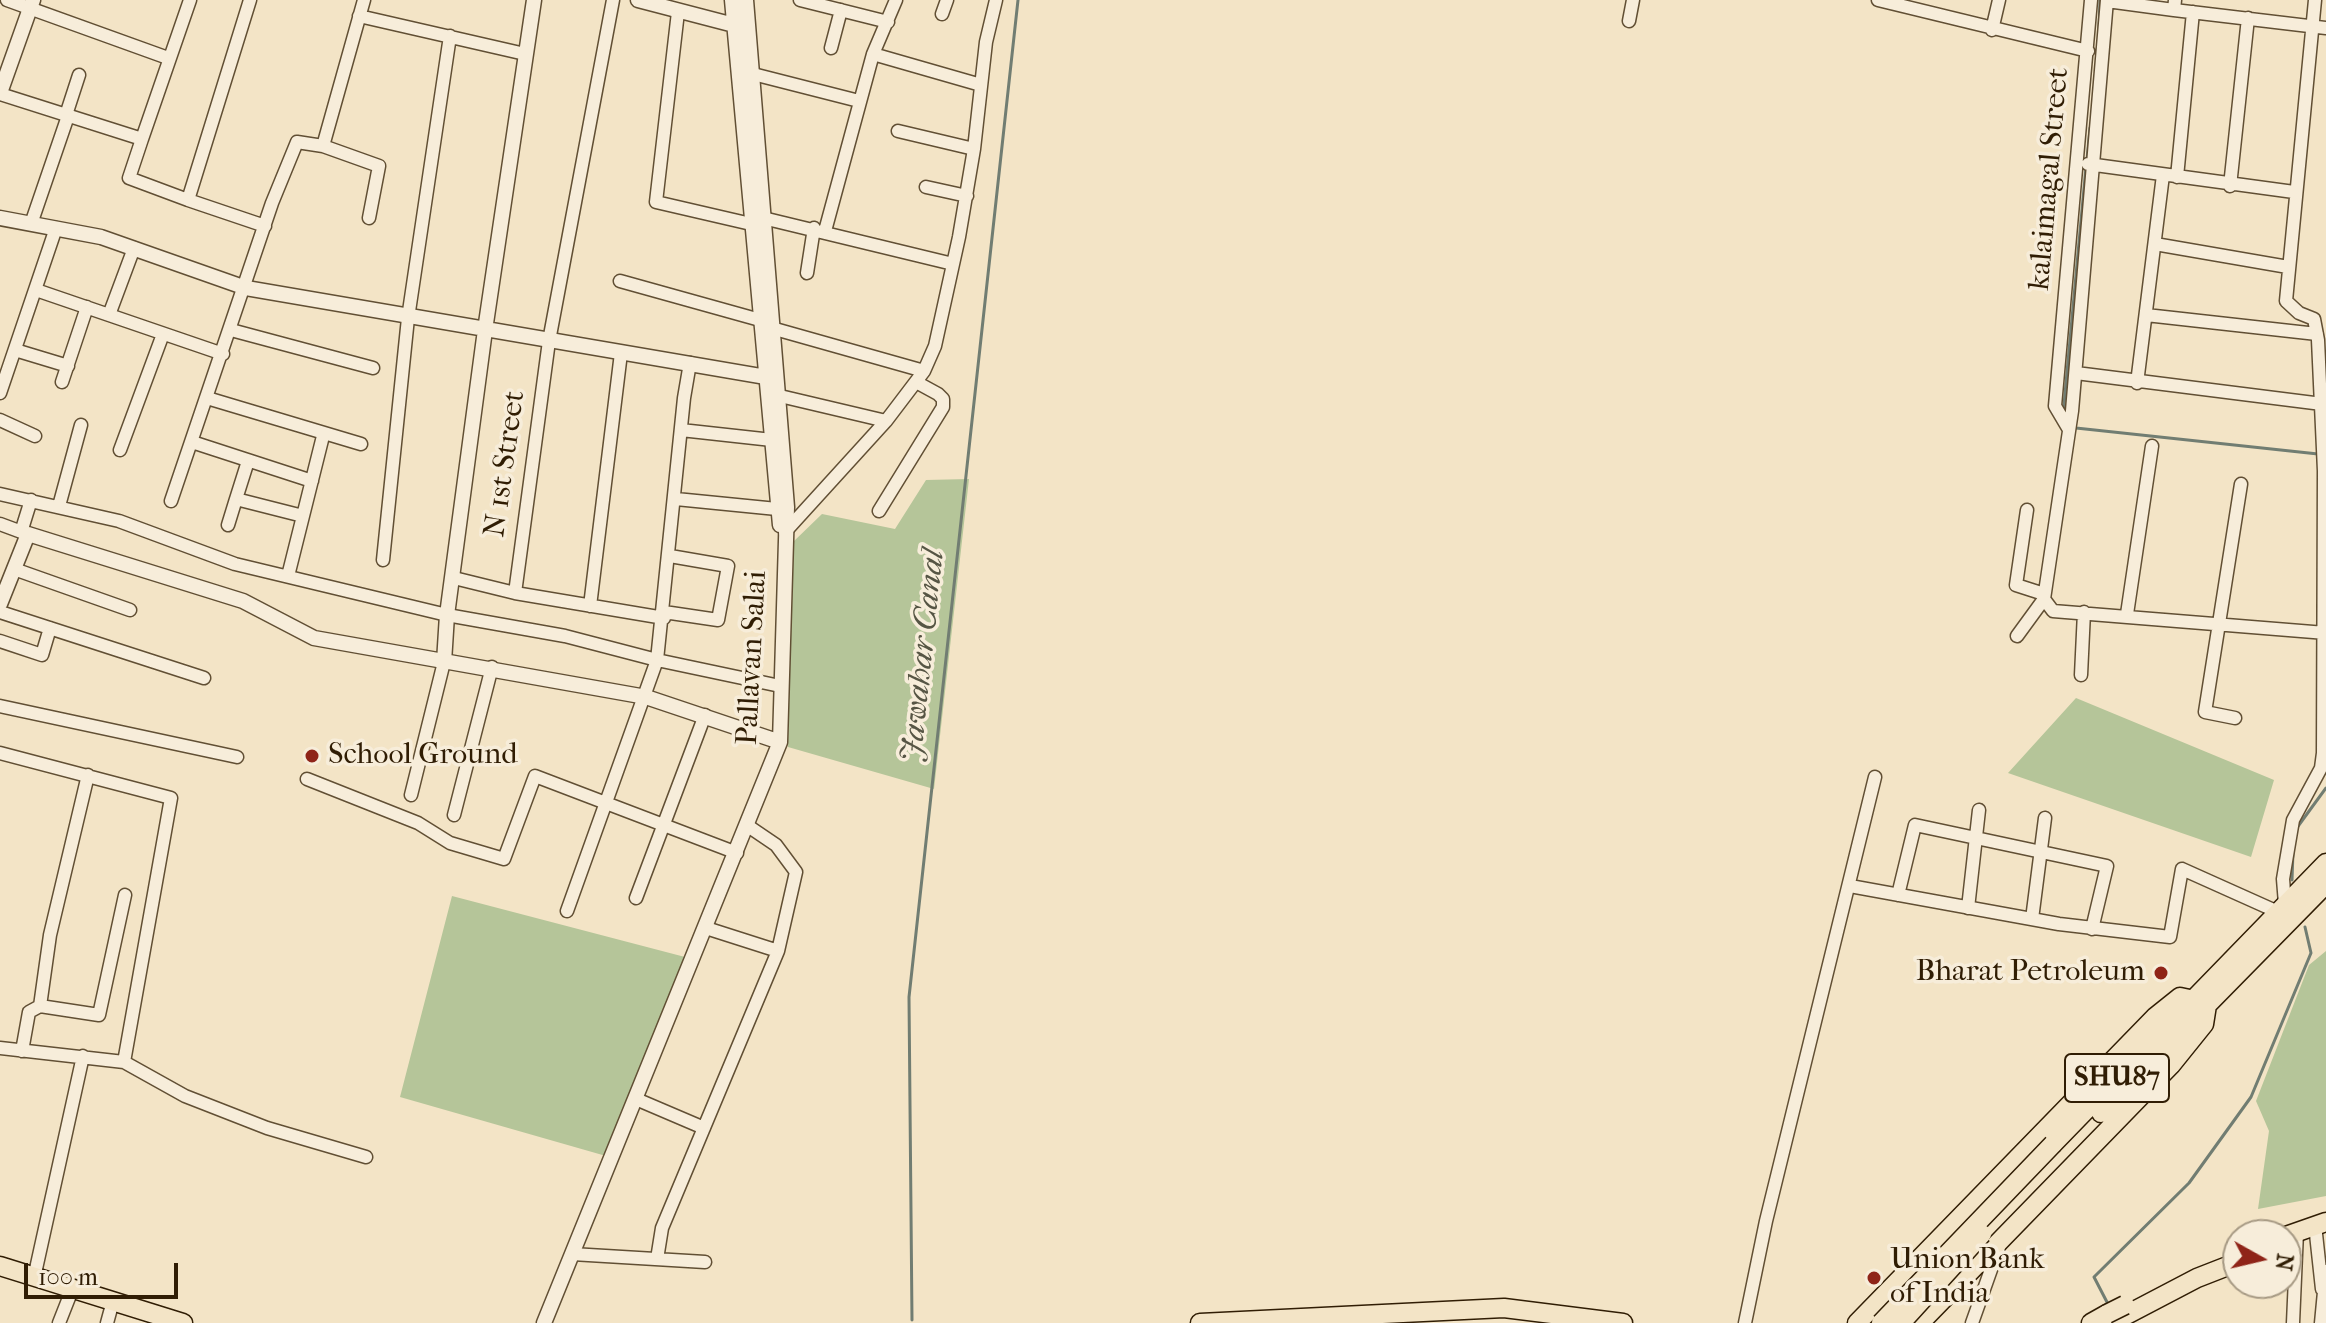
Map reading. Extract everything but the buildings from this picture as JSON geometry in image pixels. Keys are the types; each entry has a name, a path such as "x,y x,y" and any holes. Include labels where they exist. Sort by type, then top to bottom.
{"main road":[{"name":"SHU87","path":"1881,1323 2200,1002 2325,864"},
{"name":"SHU87","path":"2286,909 2326,884"},
{"path":"1857,1323 2155,1017 2180,997 2200,1002 2204,1024 2171,1065 1920,1323"},
{"name":"SHU87","path":"1900,1323 2058,1148"},
{"path":"2302,1235 2323,1228"},
{"path":"2105,1321 2192,1268 2222,1258"},
{"path":"0,1266 183,1323"},
{"path":"2127,1309 2222,1268"},
{"path":"1877,1303 1900,1323"},
{"path":"1200,1323 1504,1316 1623,1323"},
{"path":"1414,1323 1504,1316 1554,1323"}],"street":[{"path":"7,0 32,4 168,58"},
{"path":"190,0 129,178 265,226"},
{"path":"188,200 250,0"},
{"path":"323,146 364,0"},
{"path":"411,795 444,662 447,615 485,330 534,0"},
{"name":"N 1st Street","path":"515,593 549,341 613,0"},
{"path":"638,0 664,4 678,12 734,25"},
{"path":"732,0 757,221 760,320 778,522 785,532 886,421 924,371 939,332 967,196 986,42 996,0"},
{"name":"Pallavan Salai","path":"544,1323 780,742 787,521 775,329 757,221 753,74 746,0"},
{"path":"800,0 888,22"},
{"path":"807,273 873,54 896,0"},
{"path":"942,14 947,0"},
{"path":"1629,21 1633,0"},
{"name":"kalaimagal Street","path":"1878,0 1930,6 1992,30 2088,51 2076,373 2044,596"},
{"path":"1992,30 1999,0"},
{"path":"2088,51 2091,0"},
{"path":"1850,886 2092,929 2170,937 2182,869 2286,909 2283,879 2293,820 2321,768 2323,753 2326,633 2324,460 2317,334 2314,319 2299,313 2286,301 2294,192 2320,27 2315,0"},
{"path":"2107,1 2175,5 2193,12 2320,27"},
{"name":"kalaimagal Street","path":"2070,420 2055,406 2103,52 2107,1"},
{"path":"32,4 0,93 142,139"},
{"path":"831,48 841,10"},
{"path":"678,12 656,202 819,230 953,264"},
{"path":"2177,177 2193,12"},
{"path":"359,16 525,54"},
{"path":"2230,186 2248,18"},
{"path":"383,560 408,318 450,36"},
{"path":"873,54 981,85"},
{"path":"753,74 859,101"},
{"path":"31,224 79,75"},
{"path":"898,131 974,149"},
{"path":"171,501 297,142 323,146 379,166 369,218"},
{"path":"2086,164 2230,186 2294,192"},
{"path":"2137,383 2163,175"},
{"path":"926,187 967,196"},
{"path":"0,218 101,237 246,288 766,377"},
{"path":"0,393 56,228"},
{"path":"2155,244 2288,267"},
{"path":"109,315 134,248"},
{"path":"620,281 760,320"},
{"path":"36,290 223,354"},
{"path":"62,382 87,307"},
{"path":"2146,315 2317,334"},
{"path":"775,329 924,371"},
{"path":"231,330 373,368"},
{"path":"120,450 163,334"},
{"path":"15,350 68,366"},
{"path":"590,606 621,353"},
{"path":"567,911 657,660 690,363"},
{"path":"2076,373 2322,404"},
{"path":"879,511 943,407 943,399 938,394 916,382"},
{"path":"780,396 886,421"},
{"path":"207,398 323,436 361,444"},
{"path":"0,420 35,436"},
{"path":"59,506 81,425"},
{"path":"681,430 772,440"},
{"path":"288,576 323,436"},
{"path":"192,442 312,481"},
{"path":"2127,614 2152,446"},
{"path":"228,525 248,461"},
{"path":"2235,718 2205,712 2241,484"},
{"path":"0,494 119,521 235,564 447,615 565,636 657,660 780,686"},
{"path":"236,499 303,516"},
{"path":"676,499 777,509"},
{"path":"0,604 14,569 31,500"},
{"path":"2027,510 2015,581 2018,587 2044,596 2053,611 2127,614 2326,633"},
{"path":"0,524 243,601 314,638 444,662 492,667 646,697 780,742"},
{"path":"454,578 590,606 718,620 728,566 670,556"},
{"path":"14,569 130,610"},
{"path":"2017,636 2044,596"},
{"path":"0,612 204,678"},
{"path":"2081,675 2084,612"},
{"path":"0,641 42,655 50,628"},
{"path":"454,815 492,667"},
{"path":"0,706 237,757"},
{"path":"636,898 705,715"},
{"path":"0,753 171,798 124,1062"},
{"path":"40,1006 50,935 88,775"},
{"path":"307,779 418,823 450,843 504,859 535,776 737,853"},
{"path":"1745,1323 1769,1206 1875,777"},
{"path":"1968,908 1979,810"},
{"path":"2032,919 2045,818"},
{"path":"1898,895 1915,825 2107,866 2092,929"},
{"path":"657,1259 662,1228 778,951 796,872 776,845 748,826"},
{"path":"22,1051 29,1012 40,1006 99,1015 125,895"},
{"path":"706,928 778,951"},
{"path":"0,1048 124,1062 185,1096 267,1128 366,1157"},
{"path":"34,1278 83,1056"},
{"path":"636,1099 704,1128"},
{"path":"2321,1323 2323,1228"},
{"path":"1972,1323 2003,1235"},
{"path":"572,1254 705,1262"},
{"path":"2322,1289 2326,1271"},
{"path":"59,1323 72,1290"},
{"path":"2292,1299 2293,1323"},
{"path":"107,1323 113,1301"}],"green space":[{"path":"969,479 934,789 788,747 793,542 822,514 895,529 926,480"},
{"path":"2076,698 2274,780 2251,857 2008,773"},
{"path":"452,896 685,957 606,1156 400,1097"},
{"path":"2326,951 2326,1196 2258,1209 2269,1131 2256,1101 2309,965"}],"waterway":[{"name":"Jawahar Canal","path":"912,1320 909,997 1018,0"},
{"path":"2099,28 2100,0"},
{"path":"2087,160 2090,128"},
{"path":"2067,410 2064,405 2086,167"},
{"path":"2074,424 2076,428 2318,454"},
{"path":"2296,829 2326,788"},
{"path":"2292,880 2293,851"},
{"path":"2109,1306 2094,1277 2189,1183 2251,1097 2311,953 2305,927"}],"place":[{"name":"School Ground","path":"312,756"},
{"name":"Bharat Petroleum","path":"2161,973"},
{"name":"Union Bank of India","path":"1874,1278"}]}
